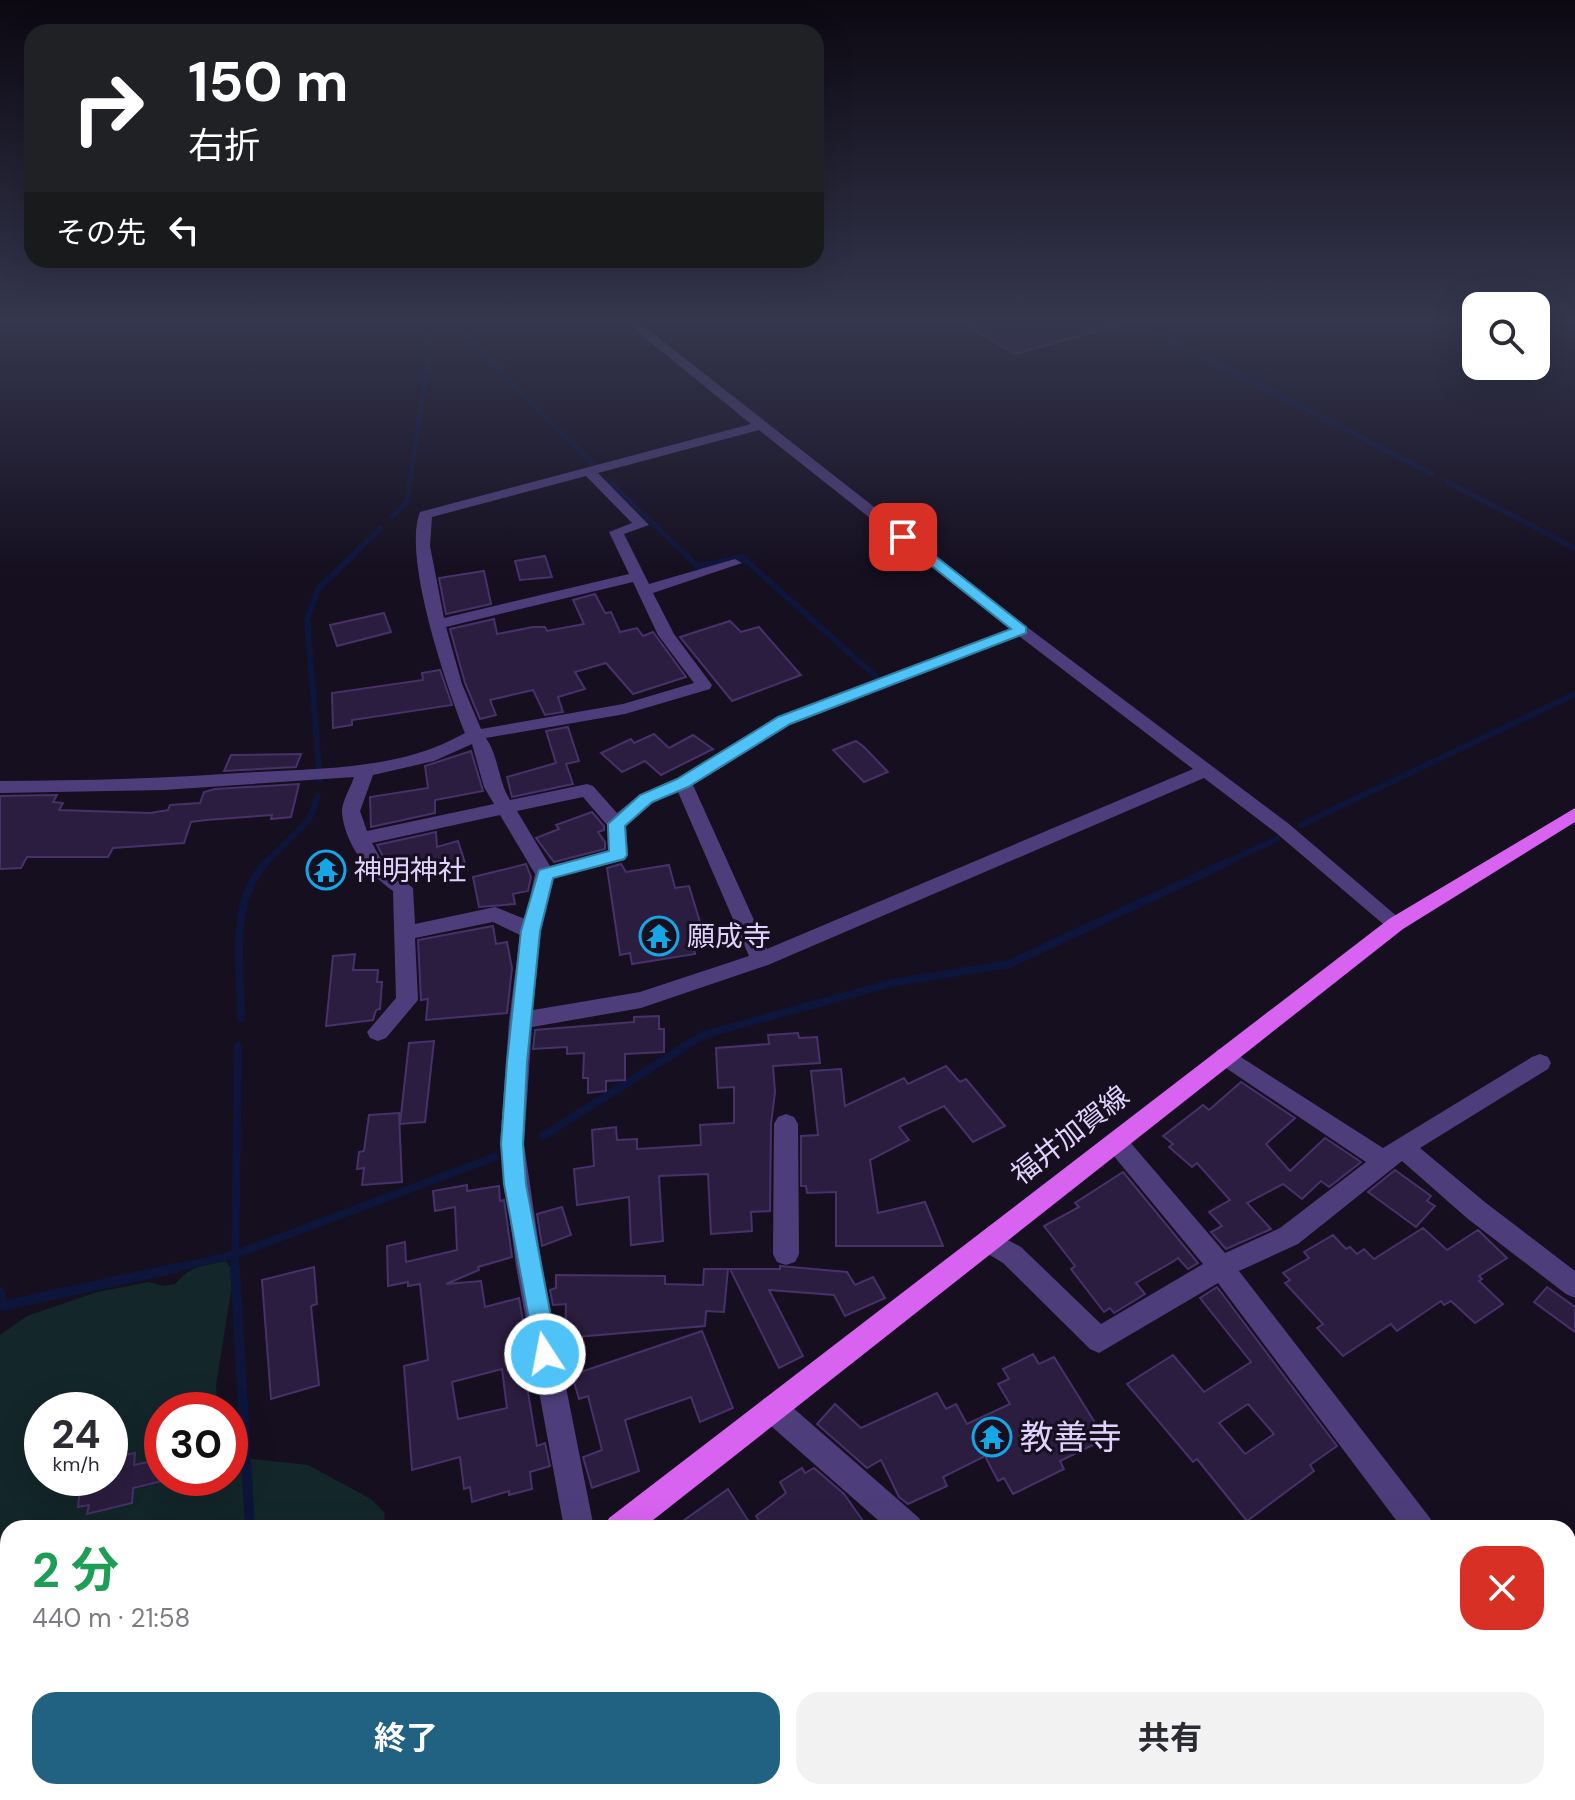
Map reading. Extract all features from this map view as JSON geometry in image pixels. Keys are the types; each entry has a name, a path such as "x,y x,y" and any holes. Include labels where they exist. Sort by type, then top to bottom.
{"main road":[{"name":"福井加賀線","path":"629,1520 1396,924 1575,814"}],"street":[{"path":"734,404 1021,630 1282,828 1396,924"},
{"path":"578,1520 515,1184 512,1144 520,1021 531,931 541,901 545,874 493,787 484,748 475,735 454,684 437,624 423,546 425,515 761,425"},
{"path":"0,787 80,788 366,770 457,747 475,735 625,709 704,685 666,635 616,532 642,525 588,470"},
{"path":"437,624 735,563"},
{"path":"616,824 646,799 683,783 784,721 1021,630"},
{"path":"366,770 351,811 360,839 377,870 403,888 407,1000 378,1032"},
{"path":"520,1021 641,1000 761,960 1204,771"},
{"path":"683,783 761,960"},
{"path":"360,839 507,810 587,790 616,824 618,855 545,874"},
{"path":"405,933 495,914 531,931"},
{"path":"1225,1056 1393,1154 1477,1211 1575,1286"},
{"path":"989,1241 1012,1255 1099,1340 1221,1267 1289,1236 1393,1154 1540,1063"},
{"path":"786,1124 786,1254"},
{"path":"1116,1142 1221,1267 1414,1520"},
{"path":"773,1409 900,1520"}],"green space":[{"path":"226,1261 234,1273 217,1392 144,1392 144,1496 248,1496 248,1458 308,1465 371,1499 385,1513 385,1520 0,1520 0,1335 27,1316 97,1292 149,1282 163,1286 175,1284 192,1270"}],"building":[{"path":"545,556 552,577 520,580 515,561"},
{"path":"484,571 491,604 446,614 439,578"},
{"path":"595,594 605,613 611,612 620,632 637,628 643,636 653,632 686,677 633,694 606,663 575,672 585,689 558,697 563,712 545,715 533,690 490,700 496,715 480,719 465,683 450,629 494,619 497,634 533,627 545,627 547,631 584,624 573,600"},
{"path":"384,613 391,632 337,646 330,625"},
{"path":"730,621 741,632 759,627 801,675 732,701 680,637"},
{"path":"440,670 452,705 352,720 352,725 333,728 332,693 423,680 422,673"},
{"path":"568,727 579,761 566,764 573,784 512,797 507,777 556,763 546,731"},
{"path":"654,734 669,748 693,735 713,749 661,775 645,761 622,772 601,753 631,739 634,743"},
{"path":"856,741 888,772 864,782 833,750"},
{"path":"471,751 483,791 435,800 435,813 371,827 370,797 428,788 425,766"},
{"path":"301,754 296,767 224,771 231,755"},
{"path":"299,784 291,817 271,819 272,815 191,822 184,843 113,848 108,857 27,857 21,868 0,869 0,796 57,795 53,802 63,803 59,810 150,813 168,810 170,805 200,803 204,792 215,789"},
{"path":"592,812 604,826 604,830 598,832 605,842 605,849 554,862 536,838 559,829 556,825"},
{"path":"436,832 437,847 458,841 467,869 431,878 428,866 400,873 397,859 386,862 377,845"},
{"path":"526,864 531,877 528,891 513,894 515,904 479,907 473,877"},
{"path":"621,864 626,872 669,865 675,888 689,886 707,945 694,947 695,954 632,964 630,953 620,955 607,868"},
{"path":"493,926 496,944 507,942 512,968 507,1013 426,1020 428,999 421,1000 418,940"},
{"path":"355,954 353,970 378,970 377,982 382,982 380,1009 376,1010 373,1020 326,1026 333,956"},
{"path":"659,1016 659,1029 664,1029 664,1052 625,1054 625,1080 606,1081 606,1091 588,1093 588,1078 583,1078 584,1053 567,1054 567,1047 533,1049 535,1030 634,1022 634,1017"},
{"path":"798,1033 799,1038 817,1037 820,1063 773,1066 775,1092 771,1124 770,1211 751,1212 752,1231 711,1234 708,1174 659,1176 663,1241 631,1245 629,1197 577,1205 574,1169 594,1166 592,1130 616,1127 617,1140 637,1139 637,1149 701,1145 700,1125 734,1123 734,1087 718,1088 716,1048 769,1044 768,1035"},
{"path":"434,1041 425,1122 400,1124 409,1043"},
{"path":"946,1066 960,1082 966,1079 1005,1126 973,1142 944,1106 899,1127 909,1140 870,1160 878,1213 925,1202 943,1246 836,1246 836,1192 807,1193 806,1186 801,1186 801,1136 818,1135 811,1071 841,1069 845,1106 904,1078 908,1084"},
{"path":"1241,1082 1295,1118 1266,1144 1290,1171 1325,1138 1361,1162 1329,1187 1321,1181 1302,1199 1283,1184 1247,1203 1271,1229 1226,1249 1211,1232 1222,1226 1209,1212 1230,1200 1197,1163 1192,1167 1169,1147 1173,1144 1163,1136 1203,1105 1209,1110"},
{"path":"399,1113 402,1182 362,1185 364,1168 357,1169 359,1152 364,1151 369,1115"},
{"path":"1395,1170 1431,1196 1427,1201 1435,1206 1416,1227 1368,1192"},
{"path":"1123,1172 1198,1263 1188,1269 1178,1258 1136,1283 1145,1294 1114,1313 1110,1308 1104,1312 1071,1269 1075,1266 1044,1226 1079,1207 1075,1203"},
{"path":"467,1185 467,1191 499,1186 500,1201 504,1200 512,1257 478,1267 479,1270 446,1284 481,1281 485,1307 519,1298 530,1361 523,1363 537,1446 545,1443 550,1466 530,1472 532,1489 509,1495 509,1491 472,1502 470,1487 464,1489 460,1457 412,1470 404,1366 428,1360 420,1284 408,1286 408,1282 388,1286 387,1246 405,1242 406,1262 457,1250 455,1207 435,1211 433,1191","holes":["502,1369 507,1408 458,1419 452,1382"]},
{"path":"562,1207 571,1235 542,1246 537,1214"},
{"path":"1423,1228 1447,1250 1478,1230 1507,1258 1479,1276 1482,1279 1479,1281 1503,1304 1475,1323 1451,1301 1444,1305 1441,1301 1397,1331 1391,1324 1343,1356 1317,1328 1323,1324 1285,1283 1290,1280 1283,1273 1309,1258 1304,1252 1333,1235 1346,1249 1350,1247 1357,1254 1364,1249 1374,1259"},
{"path":"780,1266 847,1272 855,1285 873,1277 885,1298 845,1316 834,1295 769,1290 803,1356 779,1368 730,1269 780,1269"},
{"path":"314,1267 317,1304 311,1306 319,1385 271,1399 262,1280"},
{"path":"704,1269 728,1269 724,1312 706,1311 705,1326 565,1338 566,1304 553,1305 550,1290 556,1288 556,1275 665,1276 665,1284 703,1285"},
{"path":"1217,1287 1337,1446 1310,1465 1314,1471 1246,1520 1197,1459 1193,1462 1127,1384 1173,1355 1204,1392 1251,1362 1200,1298","holes":["1248,1404 1274,1434 1245,1454 1219,1423"]},
{"path":"1547,1287 1575,1307 1575,1332 1534,1302"},
{"path":"702,1331 733,1408 700,1422 691,1397 625,1420 639,1471 592,1488 583,1457 602,1450 588,1396 579,1399 572,1375"},
{"path":"1033,1354 1039,1364 1054,1357 1099,1429 1089,1434 1095,1444 1060,1461 1064,1469 1013,1494 1004,1478 998,1481 985,1456 943,1477 947,1486 908,1504 899,1497 881,1460 867,1468 817,1424 835,1404 861,1428 937,1393 946,1409 956,1404 967,1424 1010,1404 998,1384 1009,1379 1003,1369"},
{"path":"135,1453 134,1465 144,1463 144,1485 133,1488 132,1503 87,1514 89,1505 78,1507 79,1496 128,1496 128,1454"},
{"path":"802,1468 805,1473 814,1468 844,1494 862,1520 759,1520 756,1516 786,1493 780,1482"},
{"path":"728,1489 748,1520 684,1520"}],"waterway":[{"path":"392,517 407,502 421,404"},
{"path":"533,404 599,470"},
{"path":"1295,404 1432,474"},
{"path":"609,481 687,556"},
{"path":"1447,482 1575,548"},
{"path":"352,556 381,528"},
{"path":"320,780 307,619 318,589 354,554"},
{"path":"687,556 698,567 742,557 883,683"},
{"path":"1301,825 1575,694"},
{"path":"266,863 309,820 318,796"},
{"path":"1221,865 1277,839"},
{"path":"241,1018 241,916 254,879 266,863"},
{"path":"543,1136 703,1035 892,983 1009,964 1226,863"},
{"path":"235,1255 238,1046"},
{"path":"235,1255 495,1157"},
{"path":"173,1269 235,1255"},
{"path":"235,1255 235,1268"},
{"path":"235,1268 250,1520"},
{"path":"0,1292 2,1306 173,1269"},
{"path":"167,1270 173,1269"}],"place":[{"name":"神明神社","path":"326,870"},
{"name":"願成寺","path":"659,936"},
{"name":"教善寺","path":"992,1437"}],"route":[{"path":"545,1354 515,1184 512,1144 520,1021 531,931 541,901 545,874 618,855 616,824 646,799 683,783 784,721 1021,630 903,537"}]}
